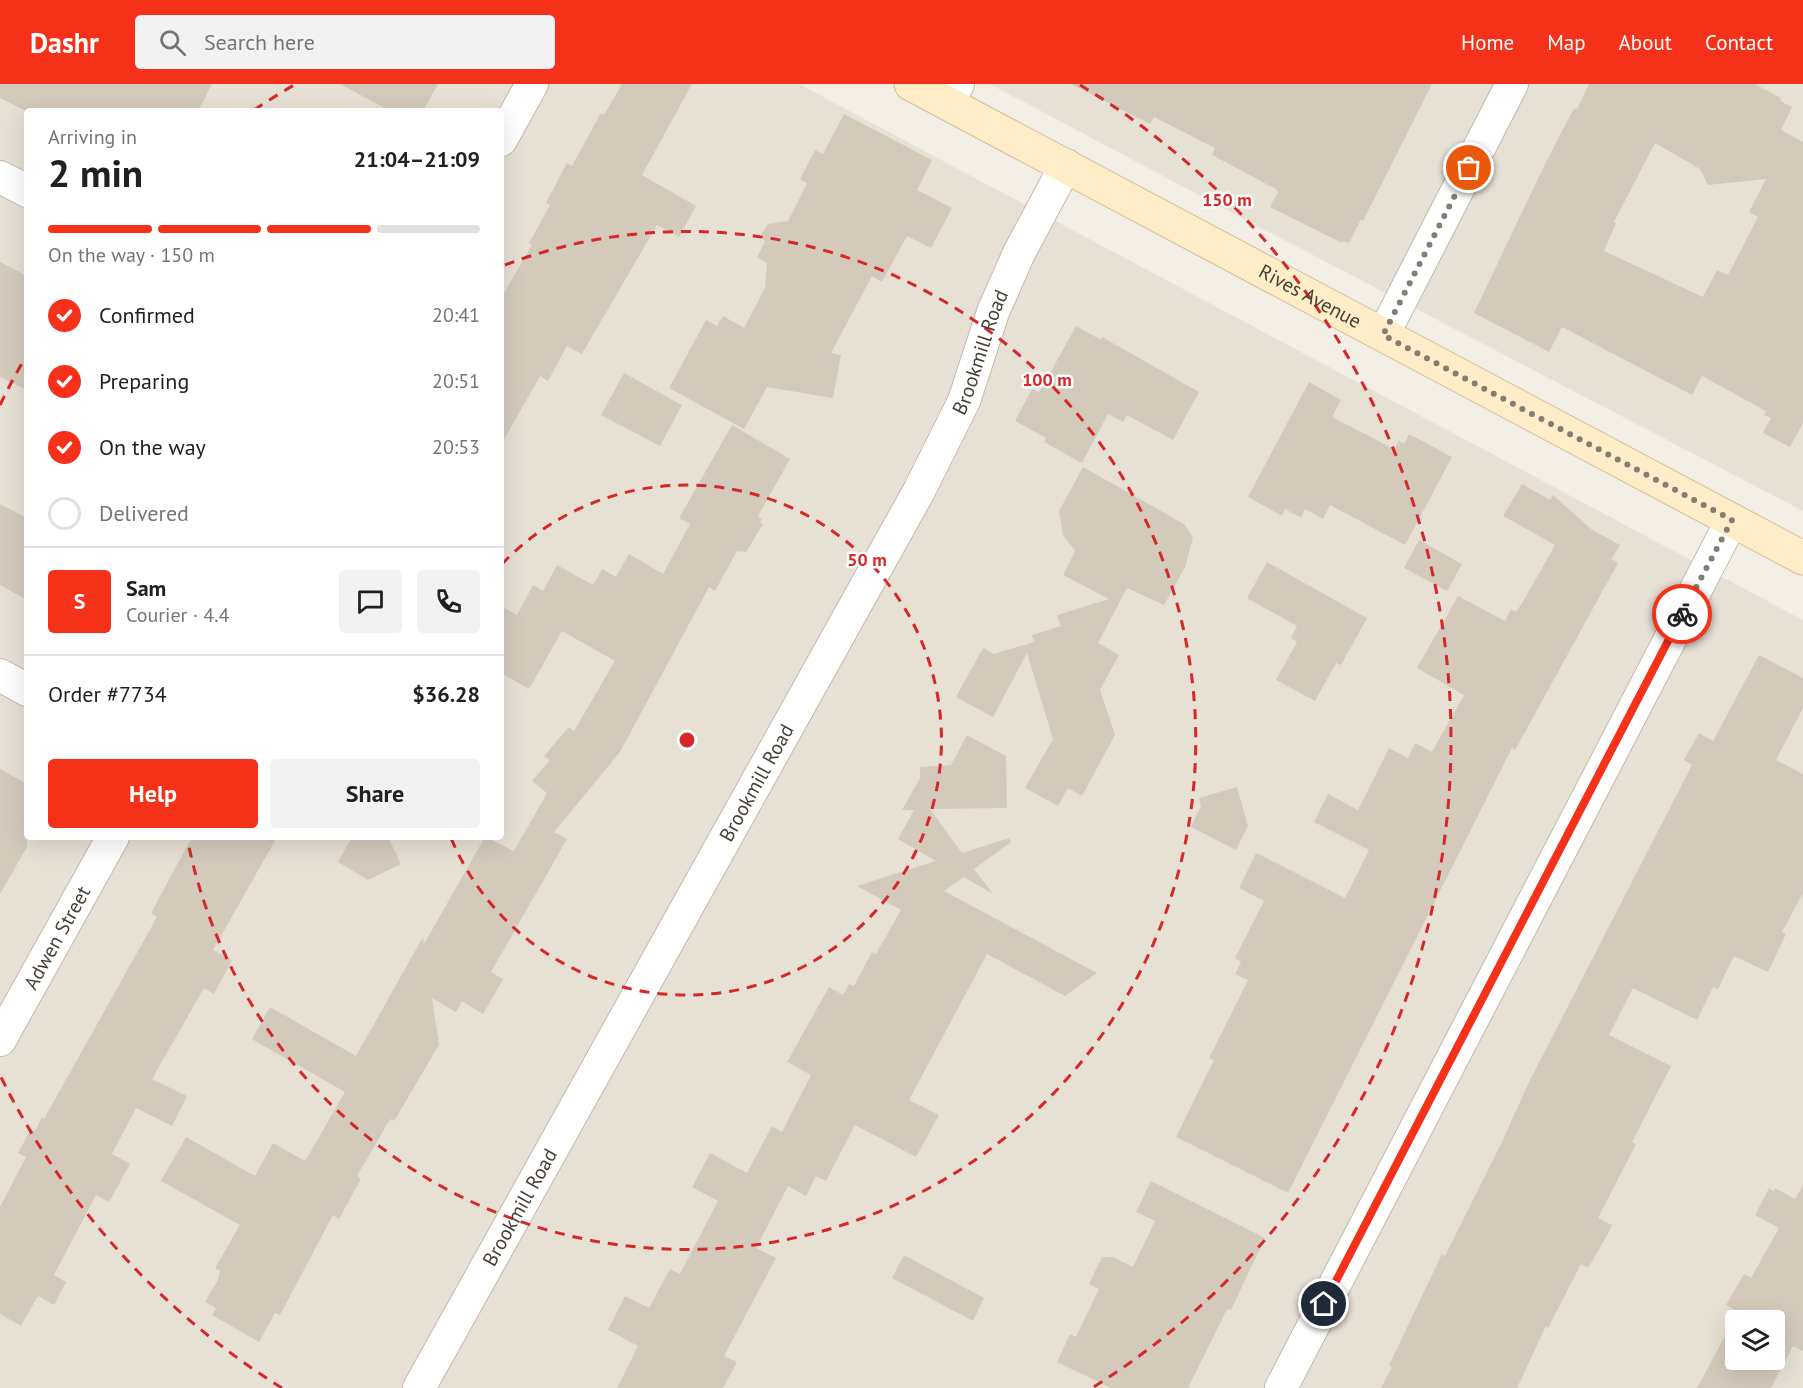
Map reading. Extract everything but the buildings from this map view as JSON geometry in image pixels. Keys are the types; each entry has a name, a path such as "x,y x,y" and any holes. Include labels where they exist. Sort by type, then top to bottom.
{"street":[{"path":"504,135 532,84"},
{"name":"Rives Avenue","path":"911,84 953,94 1066,165 1803,558"},
{"path":"1383,335 1512,84"},
{"name":"Brookmill Road","path":"419,1388 919,491 964,401 993,312 1019,253 1066,165"},
{"path":"0,177 24,189"},
{"path":"1281,1388 1732,520"},
{"path":"0,675 24,688"},
{"name":"Adwen Street","path":"0,1040 111,840"}],"shaded area":[{"path":"0,84 799,84 1803,620 1803,1388 0,1388"},
{"path":"990,84 1803,84 1803,511 1244,219"}],"way so far":[{"path":"1469,168 1383,335 1732,520 1682,614"}],"route":[{"path":"1324,1304 1682,614"}]}
